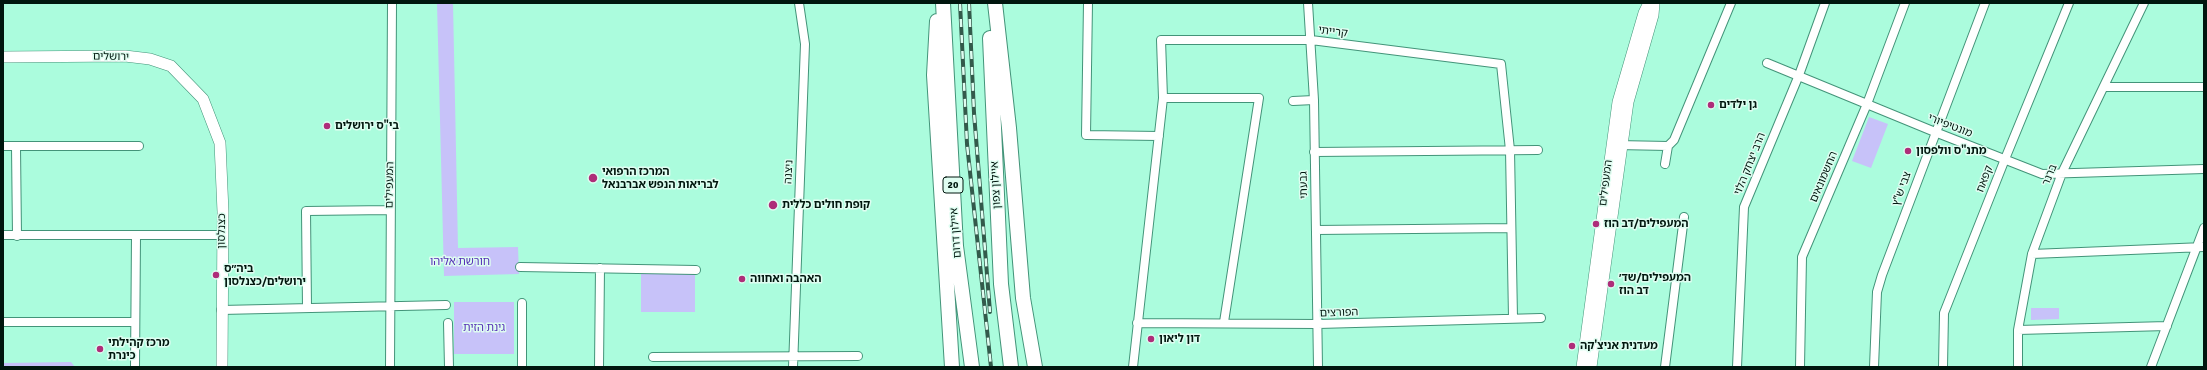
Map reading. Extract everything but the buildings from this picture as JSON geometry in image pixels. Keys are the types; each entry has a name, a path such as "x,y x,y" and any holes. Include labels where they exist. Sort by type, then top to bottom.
{"highway":[{"path":"938,3 934,75 952,367"},
{"name":"איילון דרום","path":"943,3 956,246 972,367"},
{"name":"איילון צפון","path":"989,3 1001,284 1011,367"},
{"path":"995,3 1009,128 1023,298 1035,367"}],"street":[{"name":"המעפילים","path":"390,367 389,307 392,3"},
{"name":"ניצנה","path":"793,367 805,44 799,3"},
{"path":"1088,3 1086,135 1159,136"},
{"name":"גבעתי","path":"1308,3 1314,100 1318,367"},
{"name":"המעפילים","path":"1591,367 1616,145 1618,102 1644,13 1649,3"},
{"name":"המעפילים","path":"1582,367 1616,145 1652,16 1654,3"},
{"path":"1665,164 1668,146 1674,140 1731,3"},
{"name":"הרב יצחק הלוי","path":"1737,367 1744,207 1799,75 1825,3"},
{"name":"החשמונאים","path":"1800,367 1802,257 1867,104 1905,3"},
{"name":"צבי ש\"ץ","path":"1874,367 1877,292 1935,132 1985,3"},
{"name":"קפאח","path":"1943,367 1944,313 2004,159 2069,3"},
{"name":"ברנר","path":"2018,367 2018,330 2032,254 2062,173 2144,3"},
{"name":"קרייתי","path":"1163,98 1161,40 1310,40 1501,64 1510,150"},
{"name":"ירושלים","path":"3,57 117,56 150,58 171,66 203,99"},
{"name":"מונטיפיורי","path":"1767,63 2042,174 2204,169"},
{"path":"2104,87 2204,87"},
{"path":"1133,367 1163,98 1259,98 1224,322"},
{"name":"כצנלסון","path":"203,99 220,143 222,367"},
{"path":"1294,100 1314,100"},
{"path":"1616,145 1668,146"},
{"path":"3,146 139,146"},
{"path":"16,147 17,236"},
{"path":"1510,150 1513,318"},
{"path":"1314,152 1538,150"},
{"path":"307,307 306,211 390,210"},
{"path":"1665,367 1684,218"},
{"path":"1316,230 1511,228"},
{"path":"2151,367 2201,247 2204,228"},
{"path":"3,235 136,236 222,234"},
{"path":"135,367 136,236"},
{"path":"2032,254 2201,247"},
{"path":"520,267 696,270"},
{"path":"599,367 600,268"},
{"path":"522,303 522,367"},
{"path":"221,310 446,305"},
{"name":"הפורצים","path":"1137,323 1224,322 1318,324 1541,318"},
{"path":"3,322 135,322"},
{"path":"448,323 449,367"},
{"path":"2018,330 2167,326"},
{"path":"653,357 858,356"}],"green space":[{"name":"חורשת אליהו","path":"437,3 453,3 458,248 518,247 519,274 444,276"},
{"path":"1869,117 1888,124 1871,168 1852,161"},
{"path":"641,274 695,274 695,312 641,312"},
{"name":"גינת הזית","path":"454,302 514,302 514,354 454,354"},
{"path":"2031,308 2059,308 2059,319 2031,320"},
{"path":"71,362 75,367 3,367 3,363"}],"railway":[{"path":"960,3 967,144 991,367"},
{"path":"969,3 974,113 990,312"}],"place":[{"name":"גן ילדים","path":"1711,105"},
{"name":"בי\"ס ירושלים","path":"327,126"},
{"name":"מתנ''ס וולפסון","path":"1908,151"},
{"name":"המרכז הרפואי לבריאות הנפש אברבנאל","path":"593,178"},
{"name":"קופת חולים כללית","path":"773,205"},
{"name":"המעפילים/דב הוז","path":"1596,224"},
{"name":"ביה״ס ירושלים/כצנלסון","path":"216,275"},
{"name":"האהבה ואחווה","path":"742,279"},
{"name":"המעפילים/שד׳ דב הוז","path":"1611,284"},
{"name":"דון ליאון","path":"1151,339"},
{"name":"מעדנית אניצ'קה","path":"1572,346"},
{"name":"מרכז קהילתי כינרת","path":"100,349"}]}
